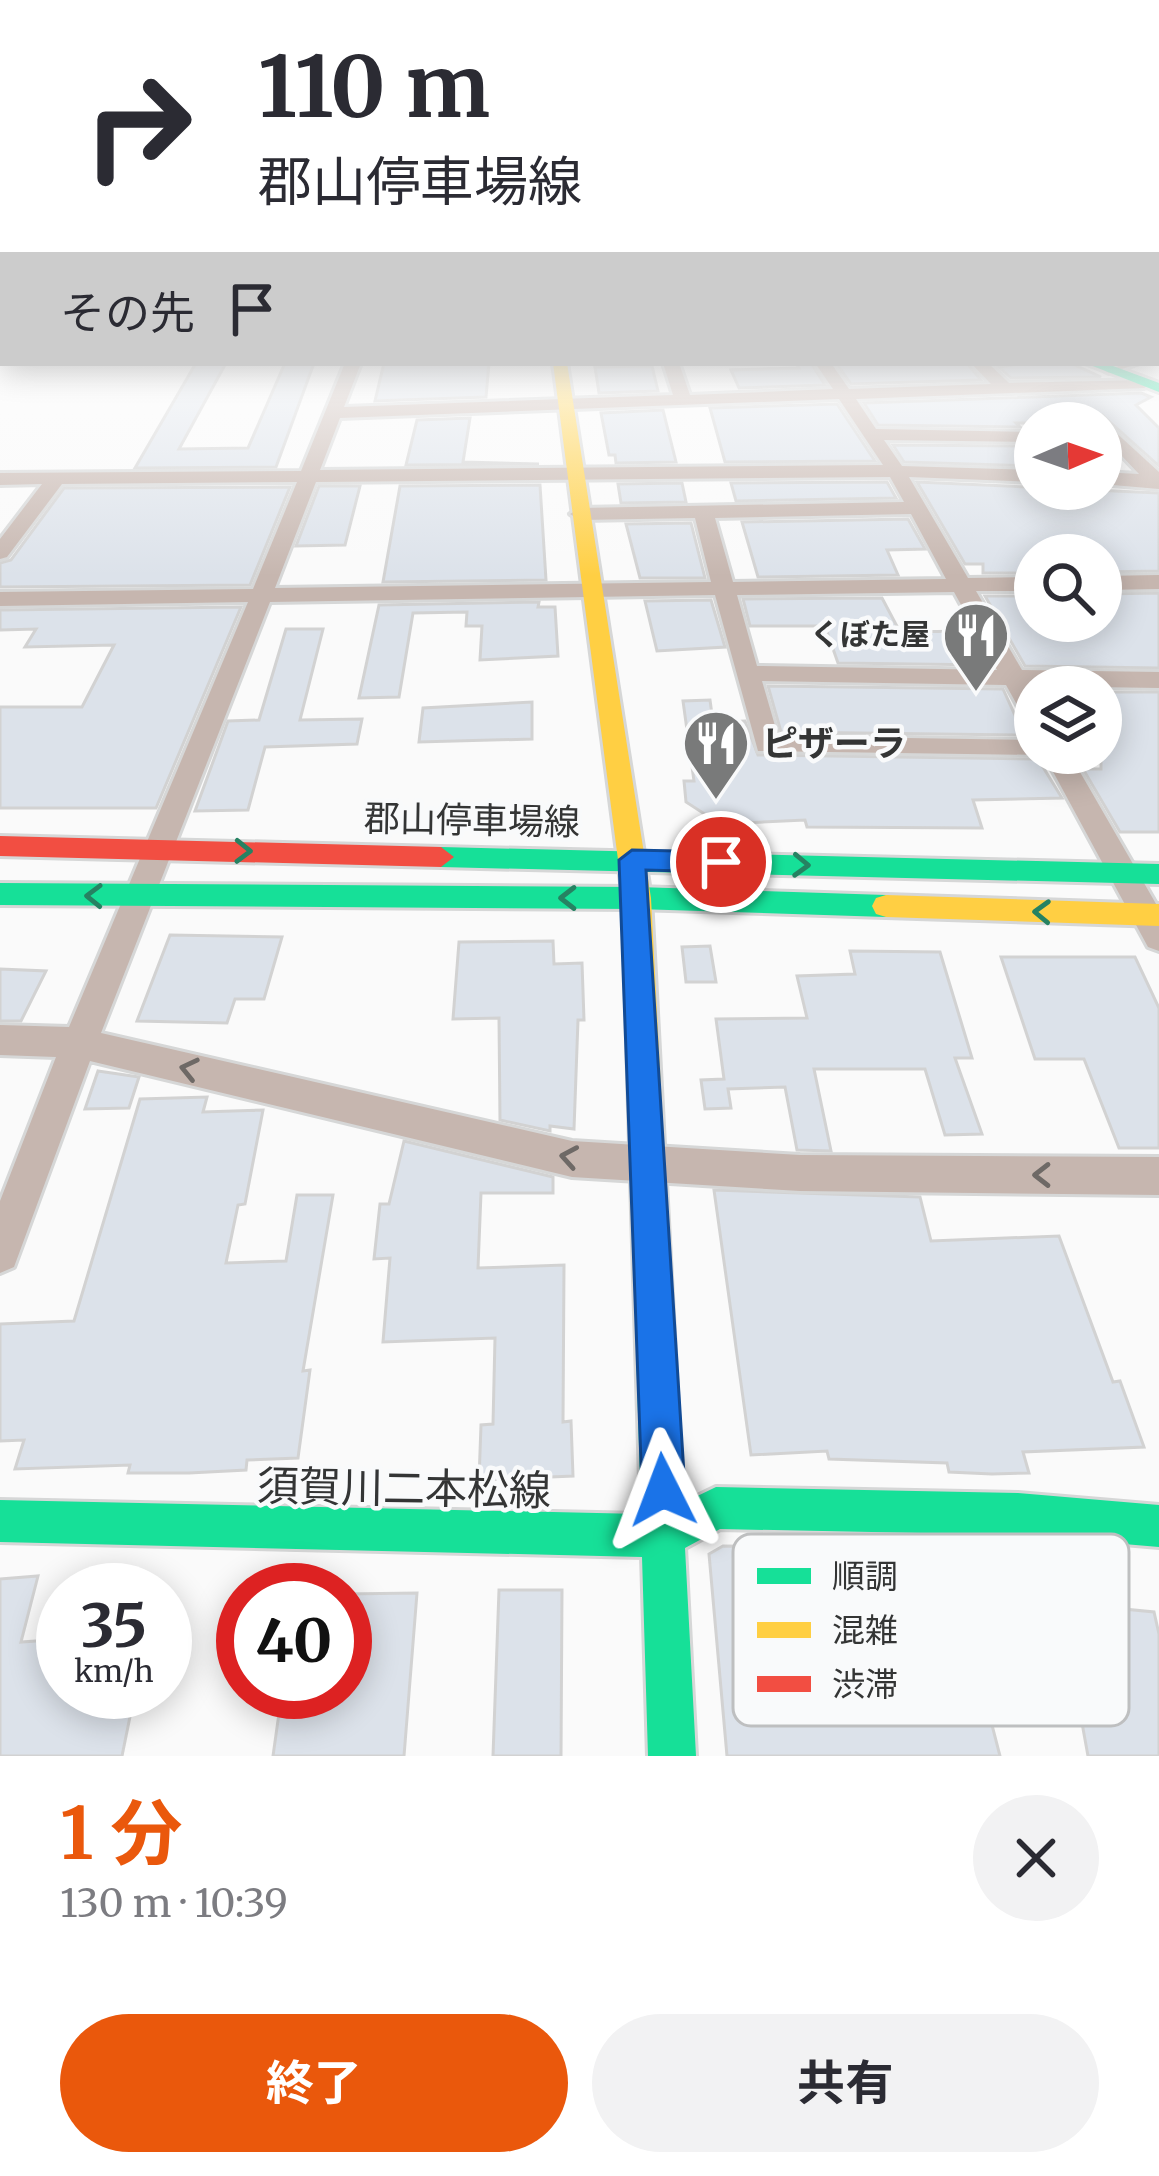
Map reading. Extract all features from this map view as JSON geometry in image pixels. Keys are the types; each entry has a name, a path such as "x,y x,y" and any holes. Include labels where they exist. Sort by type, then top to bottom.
{"main road":[{"path":"565,412 637,898 671,1756"},
{"name":"郡山停車場線","path":"0,847 1159,874"},
{"path":"0,894 637,898 1154,923"},
{"name":"須賀川二本松線","path":"0,1521 665,1536 716,1508 1018,1514 1159,1526"}],"street":[{"path":"0,1253 306,474 334,413 361,412"},
{"path":"856,412 896,470 1014,677"},
{"path":"871,434 1014,436"},
{"path":"1122,448 1158,481"},
{"path":"0,479 896,470 1014,475"},
{"path":"0,553 57,478"},
{"path":"1122,479 1158,481"},
{"path":"580,514 918,508"},
{"path":"703,512 767,745 1014,749"},
{"path":"1122,583 1159,582"},
{"path":"0,599 1014,584"},
{"path":"746,673 1014,677"},
{"path":"1122,679 1159,680"},
{"path":"1067,774 1121,874 1154,923"},
{"path":"0,1040 79,1043 572,1160 800,1172 1159,1175"}],"building":[{"path":"168,412 199,412 179,449 248,448 264,412 296,412 276,467 135,468"},
{"path":"663,412 676,462 616,463 615,455 609,455 601,413"},
{"path":"711,412 842,412 875,461 725,462"},
{"path":"870,412 1014,412 1014,427 878,425"},
{"path":"1122,412 1143,412 1159,428 1159,466 1122,433"},
{"path":"470,418 463,462 539,464 406,465 417,420"},
{"path":"893,445 1014,446 1014,465 904,462"},
{"path":"887,482 896,498 736,501 731,483"},
{"path":"917,482 1014,486 1014,510 1122,510 1122,491 1159,493 1159,571 1122,572 1122,534 1014,534 1014,573 983,573 983,564 965,564"},
{"path":"682,483 686,502 621,503 618,484"},
{"path":"540,485 546,580 383,582 400,486"},
{"path":"319,486 360,486 345,545 296,546"},
{"path":"290,487 250,585 0,587 0,563 11,560 64,488"},
{"path":"908,519 925,549 887,550 898,575 758,577 742,522"},
{"path":"691,523 705,578 640,578 626,524"},
{"path":"1159,593 1159,668 1025,666 985,596 1014,596 1014,642 1122,642 1122,594"},
{"path":"882,598 900,632 971,631 989,665 838,663 825,626 750,626 743,599"},
{"path":"711,600 725,647 657,651 645,601"},
{"path":"539,602 538,607 555,607 558,656 480,660 482,626 466,626 467,612 413,613 399,697 359,698 379,605"},
{"path":"241,607 156,808 0,808 0,707 82,707 114,645 25,647 36,629 0,630 0,610"},
{"path":"286,629 323,629 300,720 362,719 357,744 265,747 248,810 195,811 228,721 259,720"},
{"path":"768,686 1003,689 1014,713 1014,735 781,732"},
{"path":"1122,692 1159,692 1159,832 1120,832 1086,774 1122,774"},
{"path":"710,700 713,722 745,721 758,755 1014,759 1014,774 1047,774 1062,798 973,800 982,828 807,827 805,820 720,824 686,802 684,781 694,781 683,701"},
{"path":"532,702 532,739 419,742 423,708"},
{"path":"170,935 282,937 264,999 235,999 227,1023 137,1021"},
{"path":"553,941 554,964 582,963 584,1020 578,1020 574,1129 550,1126 550,1131 500,1120 499,1018 453,1019 459,942"},
{"path":"710,946 716,982 686,982 682,947"},
{"path":"850,951 940,952 972,1058 955,1058 982,1134 945,1135 925,1069 814,1069 831,1151 797,1150 785,1087 728,1089 731,1108 705,1109 701,1080 724,1079 716,1019 807,1018 797,976 855,974"},
{"path":"1001,957 1135,957 1159,1008 1159,1148 1119,1148 1084,1059 1035,1059"},
{"path":"0,969 46,971 21,1021 0,1021"},
{"path":"98,1071 139,1077 129,1108 85,1109"},
{"path":"207,1097 203,1112 263,1110 245,1204 238,1205 226,1263 286,1261 297,1195 333,1195 303,1371 310,1370 298,1458 247,1460 246,1470 189,1473 128,1473 130,1465 15,1469 24,1440 0,1441 0,1324 74,1321 140,1099"},
{"path":"404,1141 553,1177 553,1193 481,1193 478,1268 564,1265 563,1422 571,1421 573,1476 479,1480 481,1425 493,1424 495,1338 383,1342 390,1258 374,1259 380,1204 389,1204"},
{"path":"714,1190 920,1197 931,1241 1059,1236 1113,1382 1120,1381 1144,1447 1023,1452 1029,1473 992,1474 949,1472 947,1463 829,1459 827,1451 751,1455"},
{"path":"733,1546 733,1726 992,1726 1000,1756 727,1756 709,1554"},
{"path":"36,1576 21,1642 36,1641 36,1719 130,1719 122,1756 0,1756 0,1579"},
{"path":"499,1590 562,1590 561,1756 493,1756"},
{"path":"417,1593 404,1756 273,1756 278,1719 372,1719 372,1594"},
{"path":"1129,1610 1154,1612 1159,1634 1159,1756 1088,1756 1083,1726 1129,1726"}],"traffic: fast":[{"path":"441,857 1159,874"},
{"path":"0,894 637,898 886,906"},
{"path":"647,1145 672,1756"},
{"path":"0,1521 665,1536 716,1508 1018,1514 1159,1526"}],"traffic: slow":[{"path":"567,412 637,898 647,1145"},
{"path":"886,906 1159,915"}],"traffic: jam":[{"path":"0,846 441,857"}],"place":[{"name":"くぼた屋","path":"976,694"},
{"name":"ピザーラ","path":"716,802"}],"route":[{"path":"663,1490 632,860 721,862"}]}
